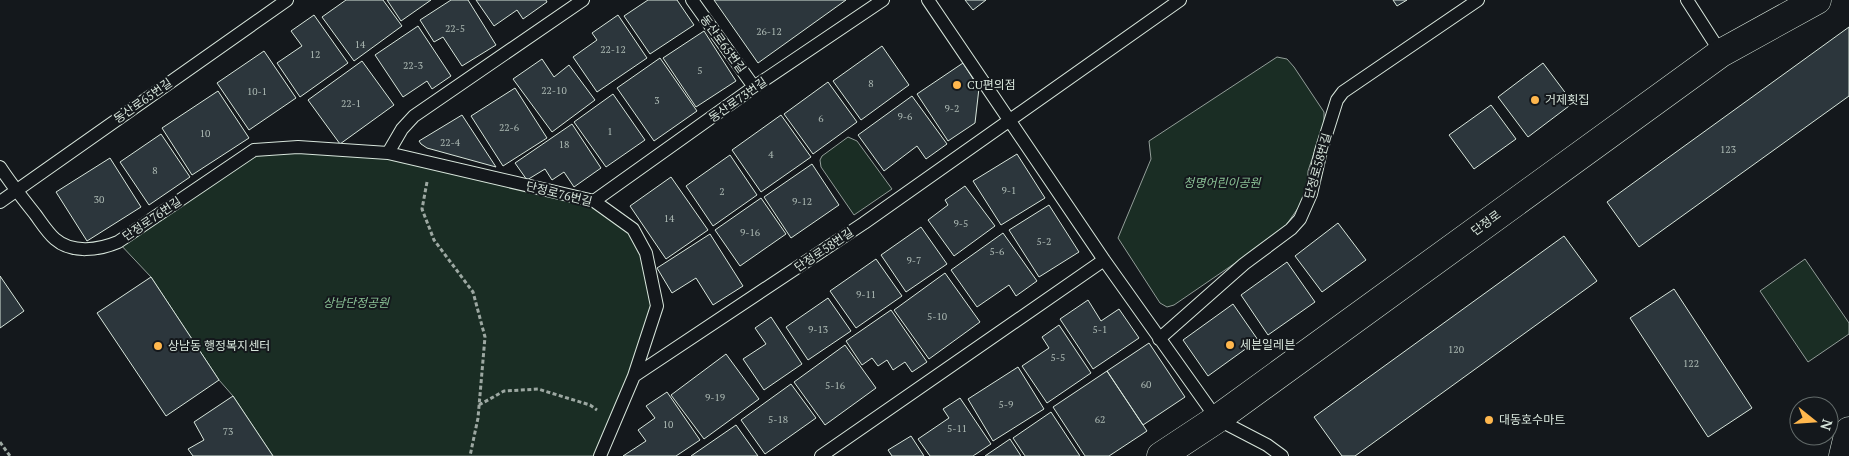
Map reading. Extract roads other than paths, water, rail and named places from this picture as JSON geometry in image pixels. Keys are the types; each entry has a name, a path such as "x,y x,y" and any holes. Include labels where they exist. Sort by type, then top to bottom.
{"street":[{"name":"단정로","path":"1161,456 1217,419 1721,53 1817,0"},
{"path":"1843,456 1849,431"}],"lane":[{"name":"동산로65번길","path":"0,202 287,0"},
{"path":"388,153 402,129 414,116 583,0"},
{"name":"동산로65번길","path":"692,0 754,87"},
{"name":"동산로73번길","path":"594,201 754,87 883,0"},
{"path":"928,0 1158,339 1217,419 1268,445 1282,456"},
{"name":"단정로58번길","path":"634,376 864,223 1180,0"},
{"name":"단정로58번길","path":"1158,339 1244,264 1291,230 1300,219 1311,194 1321,151 1337,100 1343,92 1478,0"},
{"path":"1687,0 1721,53"},
{"name":"단정로76번길","path":"0,167 55,239 74,248 103,248 118,242 254,150 298,147 388,153 594,201 633,229 646,253 657,306 634,376 600,456"},
{"path":"821,456 1104,260"}],"place":[{"name":"CU편의점","path":"957,85"},
{"name":"거제횟집","path":"1535,100"},
{"name":"세븐일레븐","path":"1230,345"},
{"name":"상남동 행정복지센터","path":"158,346"},
{"name":"대동호수마트","path":"1489,420"}],"park label":[{"name":"청명어린이공원","path":"1222,183"},
{"name":"상남단정공원","path":"356,303"}]}
